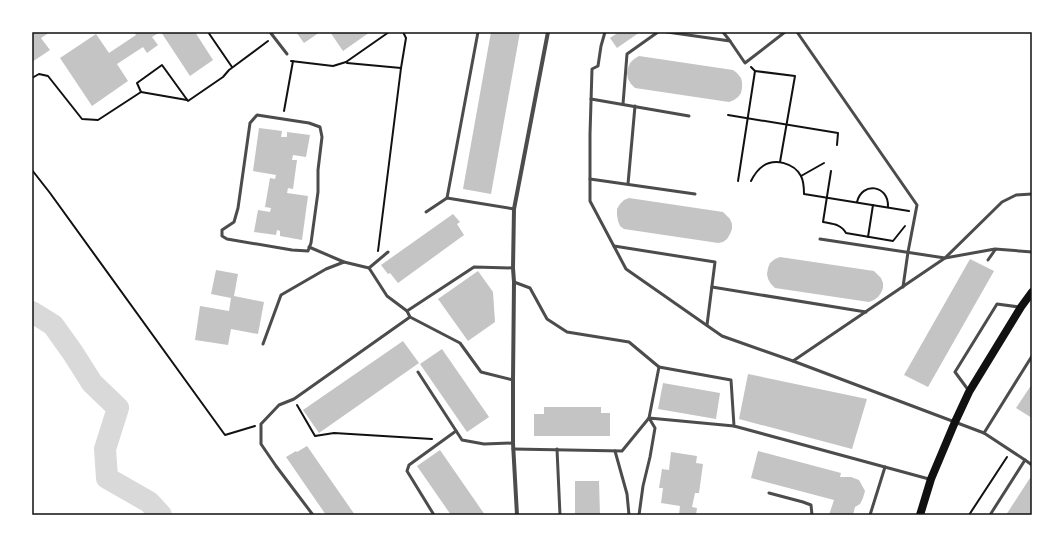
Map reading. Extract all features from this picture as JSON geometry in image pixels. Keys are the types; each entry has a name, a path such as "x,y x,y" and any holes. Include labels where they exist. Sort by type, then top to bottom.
{"main road":[{"path":"920,515 931,479 955,422 970,392 1021,307 1032,292"}],"street":[{"path":"517,515 513,443 514,209 548,32"}],"lane":[{"path":"270,32 287,54"},
{"path":"447,198 478,32"},
{"path":"605,32 598,66 592,69 590,201 626,269 722,336 793,361 984,433 1032,465"},
{"path":"623,104 627,54 658,32"},
{"path":"667,32 730,41"},
{"path":"724,32 745,63 785,32"},
{"path":"797,32 917,205 903,287"},
{"path":"591,99 689,116"},
{"path":"628,184 635,106"},
{"path":"257,116 283,120 309,123 320,127 322,137 318,170 318,192 311,243 308,251 292,250 227,239 222,236 222,230 234,222 238,208 250,123 257,116"},
{"path":"590,179 695,194"},
{"path":"793,361 945,258 1002,202 1016,195 1032,194"},
{"path":"426,212 447,198 514,209"},
{"path":"820,239 945,258 995,249 1032,252"},
{"path":"614,246 715,262 707,325"},
{"path":"309,247 344,262 369,268 387,296 407,311 410,317 460,342 481,372 513,380"},
{"path":"988,260 995,249"},
{"path":"369,268 388,252"},
{"path":"263,344 281,295 326,269 344,262"},
{"path":"407,311 474,267 513,268"},
{"path":"514,282 530,288 547,319 567,332 629,342 659,367 731,380 734,426"},
{"path":"712,287 866,312"},
{"path":"970,392 955,372 996,304 1021,307"},
{"path":"313,515 261,444 262,424 279,405 294,399 410,317"},
{"path":"984,433 1032,356"},
{"path":"514,449 622,451 649,418 659,367"},
{"path":"418,372 462,440 484,444 513,443"},
{"path":"649,418 734,426 931,479"},
{"path":"639,515 643,486 655,428 649,418"},
{"path":"434,515 407,472 409,465 456,431"},
{"path":"558,449 560,515"},
{"path":"615,451 627,494 629,515"},
{"path":"990,515 1025,460"},
{"path":"870,515 885,467"},
{"path":"769,493 811,505 812,515"}],"path":[{"path":"208,32 232,67"},
{"path":"287,54 289,60 333,66 346,62 389,32"},
{"path":"377,262 406,38 403,32"},
{"path":"32,78 39,74 48,76 82,119 98,120 141,92 188,101 223,77 232,67 274,37"},
{"path":"283,120 293,61"},
{"path":"346,62 401,68"},
{"path":"745,63 755,71 795,76 780,162"},
{"path":"141,92 137,83 162,65 188,101"},
{"path":"738,181 755,71"},
{"path":"728,115 838,133 836,145"},
{"path":"751,181 762,166 771,162 780,162 788,164 796,169 804,184 804,194 916,212"},
{"path":"800,176 824,163"},
{"path":"32,170 226,435 262,424"},
{"path":"831,171 823,222 835,224 844,229 846,233 893,241 906,225"},
{"path":"857,202 863,191 874,188 883,192 887,197 888,207"},
{"path":"868,237 873,205"},
{"path":"294,399 315,436 334,433 444,440"},
{"path":"969,515 1011,451"}],"building":[{"path":"32,32 50,32 41,38 50,50 32,62"},
{"path":"134,32 160,32 152,37 158,45 147,53 143,47 117,64 128,81 92,106 60,58 96,34 109,53 136,35"},
{"path":"161,32 195,32 213,60 190,76"},
{"path":"296,32 320,32 304,43"},
{"path":"330,32 370,32 343,51"},
{"path":"491,32 520,32 491,194 463,189"},
{"path":"619,32 640,32 617,48 610,38"},
{"path":"639,56 733,70 741,78 741,93 734,100 729,102 635,88 628,79 627,73 630,63"},
{"path":"259,128 282,131 281,137 287,137 287,132 310,135 306,157 293,155 292,160 297,160 293,189 288,188 287,193 308,196 302,240 280,236 280,231 277,230 276,235 254,232 258,210 270,212 271,208 265,207 270,178 275,179 276,175 253,171"},
{"path":"629,198 723,212 730,219 732,229 727,239 718,243 624,229 620,226 618,221 617,209 624,200"},
{"path":"453,214 460,222 457,224 464,235 398,283 390,273 388,274 381,265"},
{"path":"780,257 874,271 881,278 883,288 878,297 869,302 775,288 768,279 767,274 770,263"},
{"path":"970,259 994,271 928,387 904,375"},
{"path":"216,270 238,274 234,296 264,302 258,334 231,329 228,345 195,340 200,306 229,311 231,298 211,294"},
{"path":"478,271 493,292 495,322 468,341 438,299"},
{"path":"403,341 419,363 319,433 303,410"},
{"path":"442,349 489,417 467,432 420,364"},
{"path":"748,374 867,399 852,449 739,419"},
{"path":"663,383 720,393 716,419 658,409"},
{"path":"1032,384 1032,418 1016,408"},
{"path":"544,407 601,407 601,413 610,413 610,436 534,436 534,414 544,414"},
{"path":"307,446 355,515 326,515 286,457"},
{"path":"440,450 485,515 451,515 417,466"},
{"path":"758,451 841,473 840,477 851,477 859,480 865,491 863,498 860,504 855,507 853,515 829,515 834,500 751,478"},
{"path":"671,452 697,456 696,463 703,464 699,493 695,493 692,507 697,508 696,515 679,515 680,506 661,503 663,488 659,488 662,469 669,470"},
{"path":"1030,478 1032,479 1032,515 1006,515"},
{"path":"575,481 599,481 600,515 575,515"}],"waterway":[{"path":"32,312 53,325 92,383 118,408 105,449 107,478 149,502 161,515"}]}
